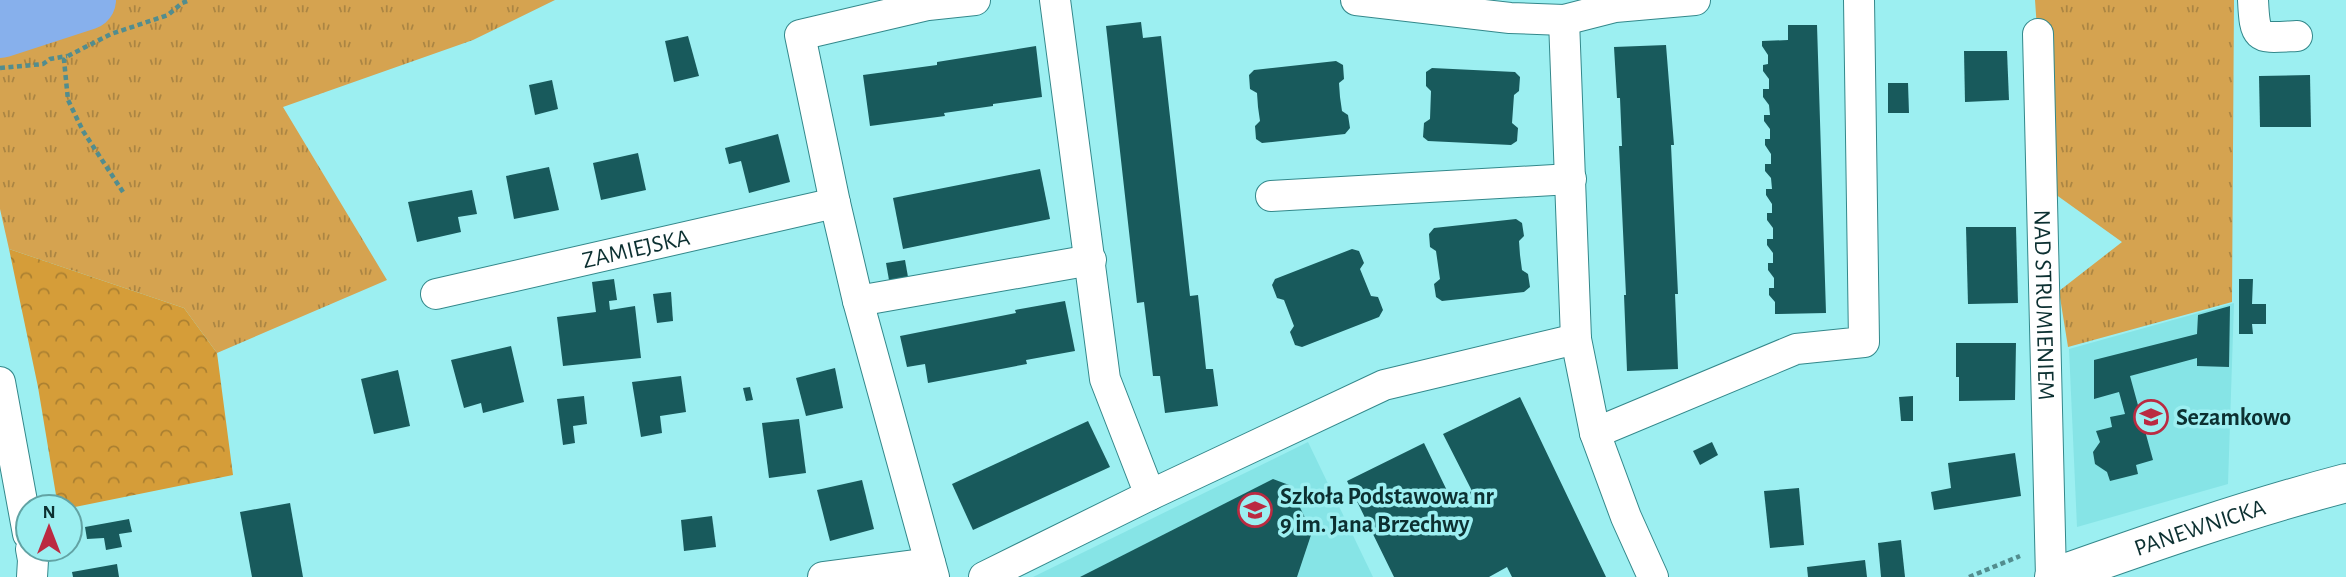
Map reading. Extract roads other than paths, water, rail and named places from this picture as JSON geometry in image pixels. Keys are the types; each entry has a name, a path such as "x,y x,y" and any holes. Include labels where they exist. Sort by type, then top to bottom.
{"street":[{"path":"823,577 932,570 858,301 800,35 929,5 975,0"},
{"path":"1055,0 1105,379 1150,495"},
{"path":"1356,0 1510,18 1564,20 1615,7 1695,0"},
{"path":"1595,433 1796,349 1864,342 1859,0"},
{"path":"2253,0 2254,25 2260,34 2270,37 2297,36"},
{"path":"1564,20 1576,339 1595,433 1626,517 1653,577"},
{"name":"NAD STRUMIENIEM","path":"2038,34 2052,577"},
{"path":"1272,196 1571,179"},
{"name":"ZAMIEJSKA","path":"436,293 835,203"},
{"path":"858,301 1091,260"},
{"path":"984,577 1384,385 1576,339"},
{"path":"0,382 20,493"},
{"name":"PANEWNICKA","path":"2052,577 2183,532 2346,483"}],"waterway":[{"path":"0,28 86,0"}],"place":[{"name":"Sezamkowo","path":"2151,417"},
{"name":"Szkoła Podstawowa nr 9 im. Jana Brzechwy","path":"1255,510"}]}
